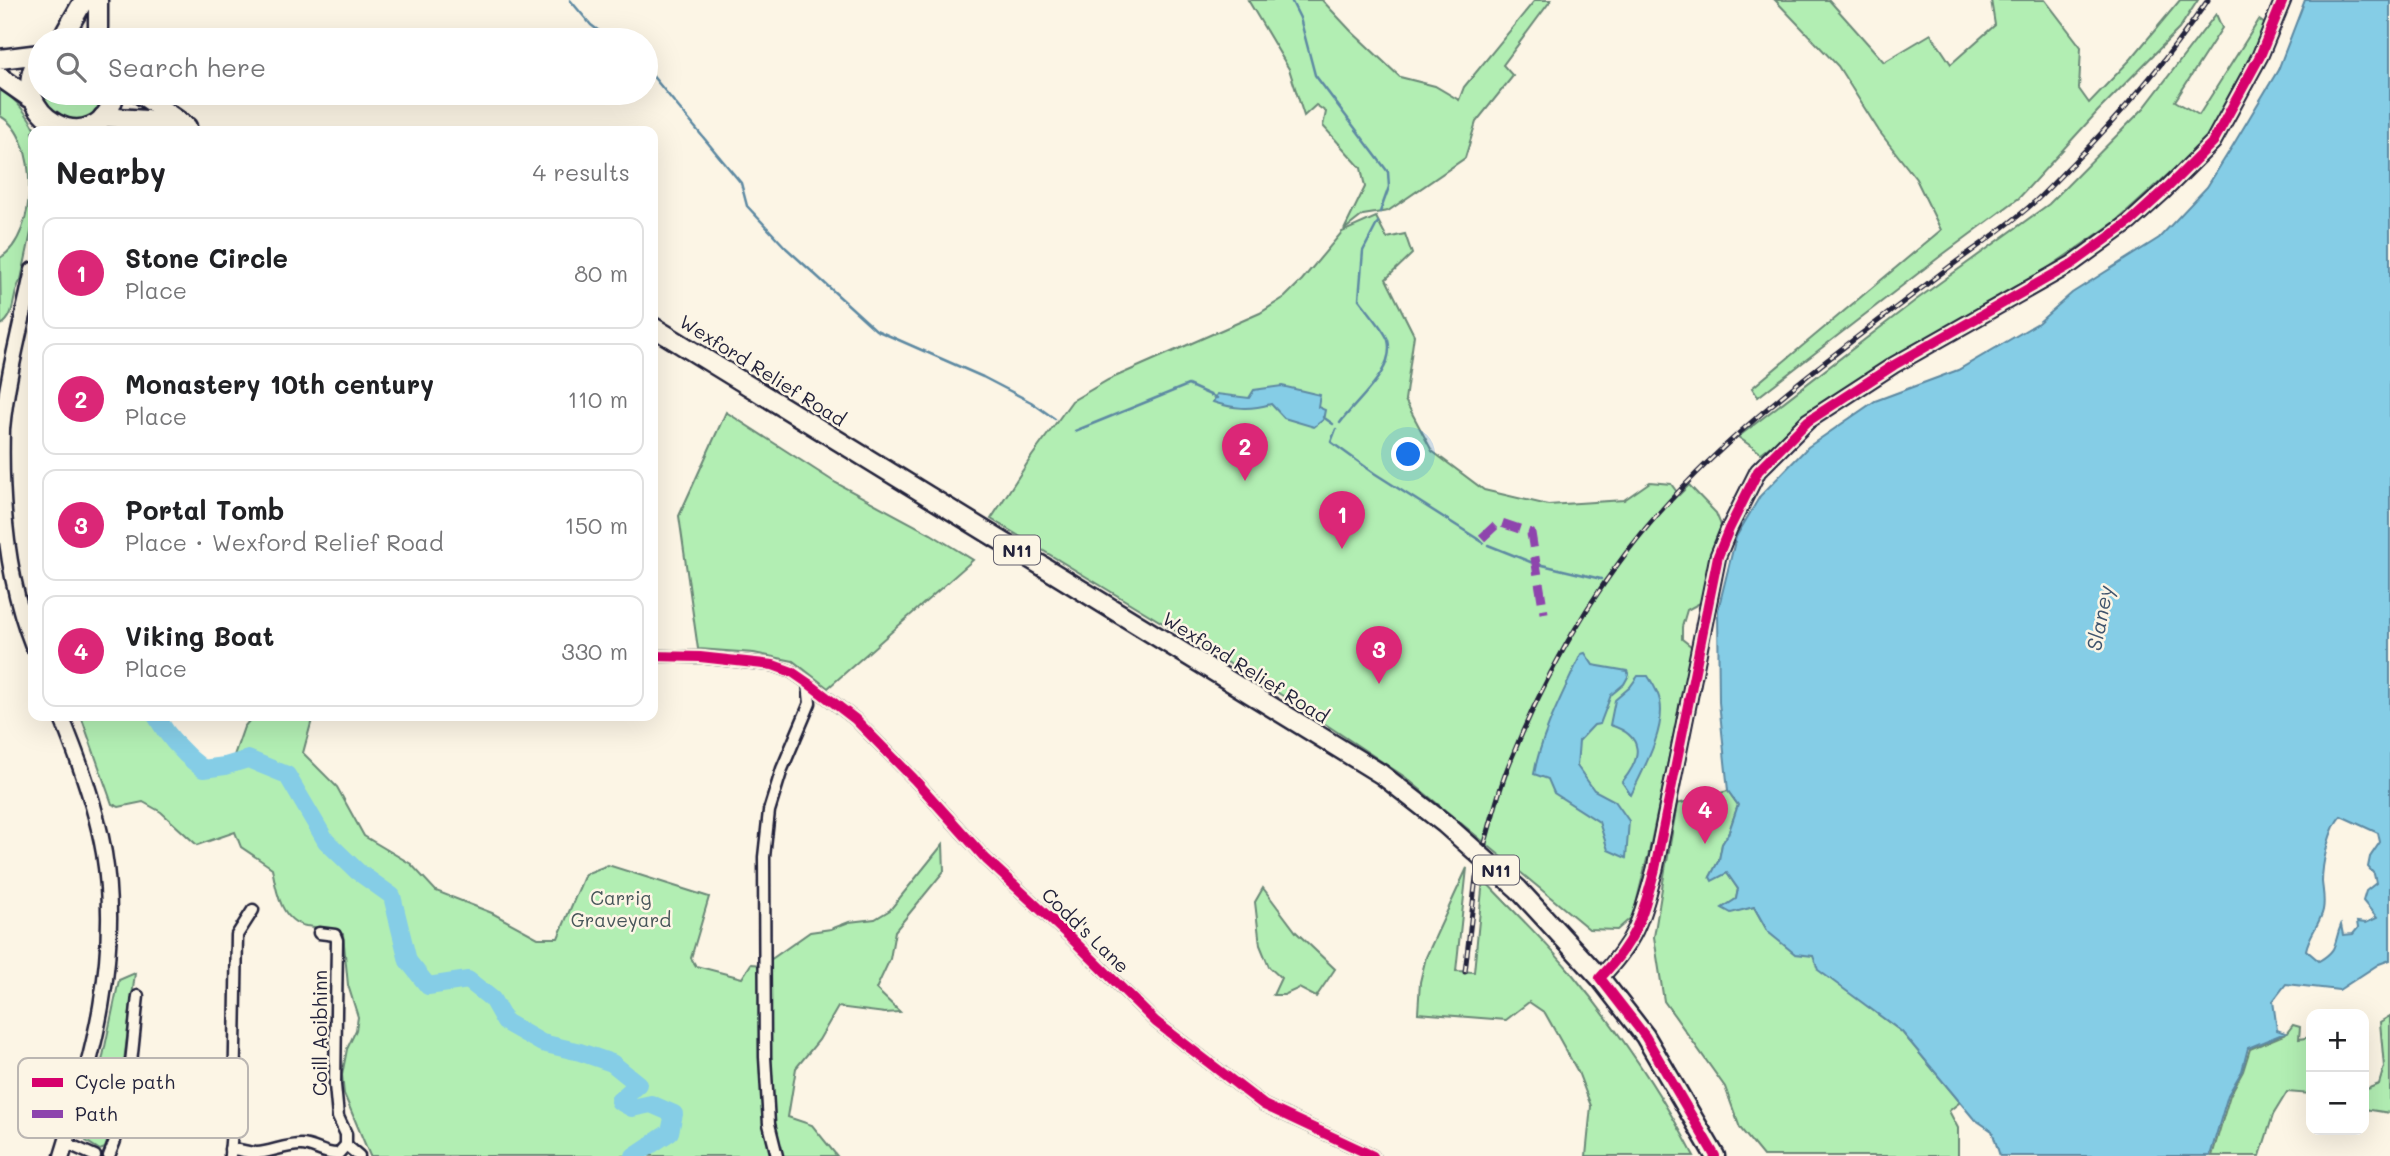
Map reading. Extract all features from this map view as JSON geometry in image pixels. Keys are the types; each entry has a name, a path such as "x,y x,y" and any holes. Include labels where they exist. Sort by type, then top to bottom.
{"highway":[{"path":"68,28 84,0"},
{"path":"98,0 98,28"},
{"path":"0,59 28,56"},
{"path":"0,77 28,97"},
{"path":"32,105 46,126"},
{"path":"92,125 111,105"},
{"path":"156,105 187,126"},
{"path":"92,125 146,120 166,126"},
{"name":"Wexford Relief Road","path":"658,330 1381,774 1445,824 1518,889 1600,978 1645,1036 1716,1156"}],"main road":[{"path":"1600,978 1631,941 1641,920 1658,857 1718,556 1758,471 1808,421 1894,365 2072,264 2130,222 2213,142 2260,57 2283,0"},
{"path":"28,308 2,429 0,494 4,565 28,632"},
{"path":"63,721 89,790 104,852 110,925 103,1002 88,1058"}],"street":[{"name":"Codd's Lane","path":"658,656 700,657 774,666 792,672 808,683 855,719 986,859 1069,935 1156,1022 1264,1105 1373,1156"},
{"path":"776,1156 769,1124 765,1057 764,856 769,811 782,769 810,703 808,683"},
{"path":"235,1058 237,935 253,911"},
{"name":"Coill Aoibhinn","path":"319,933 335,935 337,940 335,1084 338,1116 346,1134 346,1145"},
{"path":"131,1058 138,996"},
{"path":"110,1156 115,1138"},
{"path":"230,1153 242,1149 255,1153 276,1147 300,1145 338,1154 346,1145 359,1156"},
{"path":"64,1150 95,1156"}],"green space":[{"path":"1248,0 1322,0 1400,77 1435,86 1459,100 1464,87 1535,0 1551,0 1503,65 1513,76 1476,122 1465,158 1388,211 1363,215 1344,230 1365,187 1361,168 1323,126 1326,112 1316,105 1304,116 1289,69"},
{"path":"1775,0 1829,0 1884,62 1931,34 1951,64 1995,25 1991,0 2045,0 2081,47 2079,89 2089,103 2131,59 2180,0 2198,0 2179,29 2098,111 2019,198 1758,397 1752,388 1941,230 1916,179 1879,131 1838,66"},
{"path":"2216,14 2222,28 2175,101 2199,115 2259,20 2268,26 2206,140 2118,220 2016,290 1879,366 1761,453 1738,437 1916,300 2049,204 2144,108"},
{"path":"0,89 21,107 33,126 28,126 28,164 13,127 0,116"},
{"path":"45,105 102,105 94,118 62,121"},
{"path":"28,198 28,247 21,280 12,310 1,325 0,258 13,246 22,229"},
{"path":"1376,217 1387,238 1405,234 1412,254 1386,279 1414,335 1405,400 1432,451 1484,490 1548,505 1624,500 1650,482 1671,484 1679,495 1689,485 1716,513 1721,525 1702,602 1687,610 1682,627 1682,639 1692,647 1648,857 1667,862 1677,804 1728,791 1738,805 1728,835 1722,844 1719,860 1710,877 1727,873 1738,889 1736,899 1723,908 1731,912 1754,907 1768,932 1813,956 1875,1012 1902,1032 1960,1102 1949,1111 1958,1128 1958,1156 1763,1156 1740,1128 1725,1087 1664,1001 1654,937 1666,864 1647,859 1633,916 1617,930 1589,929 1405,777 1283,696 991,519 1072,401 1108,380 1260,313 1285,297 1342,232"},
{"path":"726,412 836,483 973,560 828,688 793,661 754,653 698,649 679,516"},
{"name":"Carrig Graveyard","path":"83,721 159,721 172,740 203,769 231,764 244,727 249,721 312,721 303,753 337,787 364,836 411,864 436,891 492,913 538,938 558,938 585,874 608,865 709,897 691,958 696,966 742,978 751,964 763,965 810,932 831,929 849,922 875,919 890,910 943,844 944,871 895,931 890,959 876,989 900,1012 885,1013 838,1007 819,1040 796,1068 788,1117 812,1125 837,1156 370,1156 344,1094 342,1075 358,1017 348,985 343,934 306,926 290,918 281,903 272,868 241,847 235,832 197,845 161,812 143,802 119,807 112,804"},
{"path":"1467,868 1456,971 1474,972 1483,879 1558,957 1603,1013 1636,1059 1694,1156 1586,1156 1591,1106 1578,1072 1545,1013 1529,1002 1506,1020 1418,1013 1420,982 1426,957"},
{"path":"1263,888 1296,932 1335,969 1316,997 1299,988 1284,995 1273,995 1281,978 1269,967 1260,945 1255,902"},
{"path":"135,973 124,1058 103,1058 119,980"},
{"path":"2390,1016 2390,1113 2369,1110 2369,1088 2379,1084 2384,1067 2380,1022"},
{"path":"2293,1025 2300,1027 2299,1039 2306,1038 2306,1094 2287,1092 2273,1115 2260,1156 2212,1156 2230,1095 2243,1071 2250,1049 2286,1034"},
{"path":"85,1138 111,1138 105,1148 100,1150"}],"water":[{"name":"Slaney","path":"2305,0 2390,0 2390,960 2379,964 2339,990 2286,984 2273,1001 2277,1030 2285,1033 2248,1048 2242,1071 2228,1095 2210,1156 2000,1156 1992,1131 1973,1118 1902,1032 1818,970 1813,956 1795,954 1768,932 1754,907 1731,913 1722,908 1736,899 1738,889 1727,873 1712,881 1710,877 1719,860 1722,844 1738,805 1728,791 1719,702 1718,610 1736,537 1760,496 1808,447 1875,401 1958,370 2038,323 2072,293 2159,238 2207,187 2278,70","holes":["2341,816 2378,833 2380,842 2370,857 2368,867 2374,874 2376,883 2366,891 2363,901 2377,918 2366,923 2357,922 2358,928 2353,934 2343,935 2341,925 2333,949 2319,961 2306,950 2323,910 2323,866 2333,829"]},
{"path":"1282,386 1320,395 1318,407 1325,410 1323,420 1314,427 1284,418 1271,404 1242,408 1213,402 1217,394 1249,398 1254,390"},
{"path":"1585,653 1593,665 1627,671 1629,675 1624,684 1611,695 1600,724 1594,725 1579,741 1577,766 1594,790 1615,801 1629,821 1626,858 1608,850 1599,822 1554,793 1548,779 1534,774 1554,713 1581,654"},
{"path":"1638,676 1648,676 1658,694 1661,712 1657,736 1631,795 1622,782 1633,765 1637,749 1629,735 1610,725 1615,700"}],"waterway":[{"path":"570,0 595,28"},
{"path":"1291,0 1300,18 1315,75 1388,172 1389,187 1380,212"},
{"path":"658,83 741,183 747,206 786,248 876,330 983,377 1031,402 1055,419"},
{"path":"1340,423 1381,374 1389,352 1386,336 1359,299 1363,251 1378,222"},
{"path":"1075,431 1188,385 1217,398"},
{"path":"1323,417 1333,424"},
{"path":"1336,429 1331,442 1374,473 1484,543"},
{"path":"1488,545 1533,563"},
{"path":"1538,564 1601,579"},
{"path":"159,721 176,745 203,769 248,759 287,775 326,841 357,871 392,896 408,961 428,986 468,980 492,999 505,1022 542,1043 612,1063 638,1084 619,1101 632,1108 651,1104 674,1114 670,1132 634,1156"}],"railway":[{"path":"1485,843 1506,772 1526,724 1563,650 1607,580 1657,515 1715,455 1779,398 2010,223 2035,201 2125,107 2208,0"},
{"path":"1465,972 1476,877"}],"marked path":[{"path":"1482,538 1499,522 1531,533 1544,613"}],"cycle path":[{"path":"1715,1156 1645,1036 1600,978 1630,940 1650,887 1718,556 1729,529 1758,471 1808,421 1894,365 2072,264 2130,222 2163,192 2213,142 2260,56 2283,0"},
{"path":"658,656 700,657 773,665 792,672 808,683 855,719 986,859 1156,1022 1264,1105 1373,1156"}],"place":[{"name":"Monastery 10th century","path":"1245,481"},
{"name":"Stone Circle","path":"1342,549"},
{"name":"Portal Tomb","path":"1379,684"},
{"name":"Viking Boat","path":"1705,844"}]}
